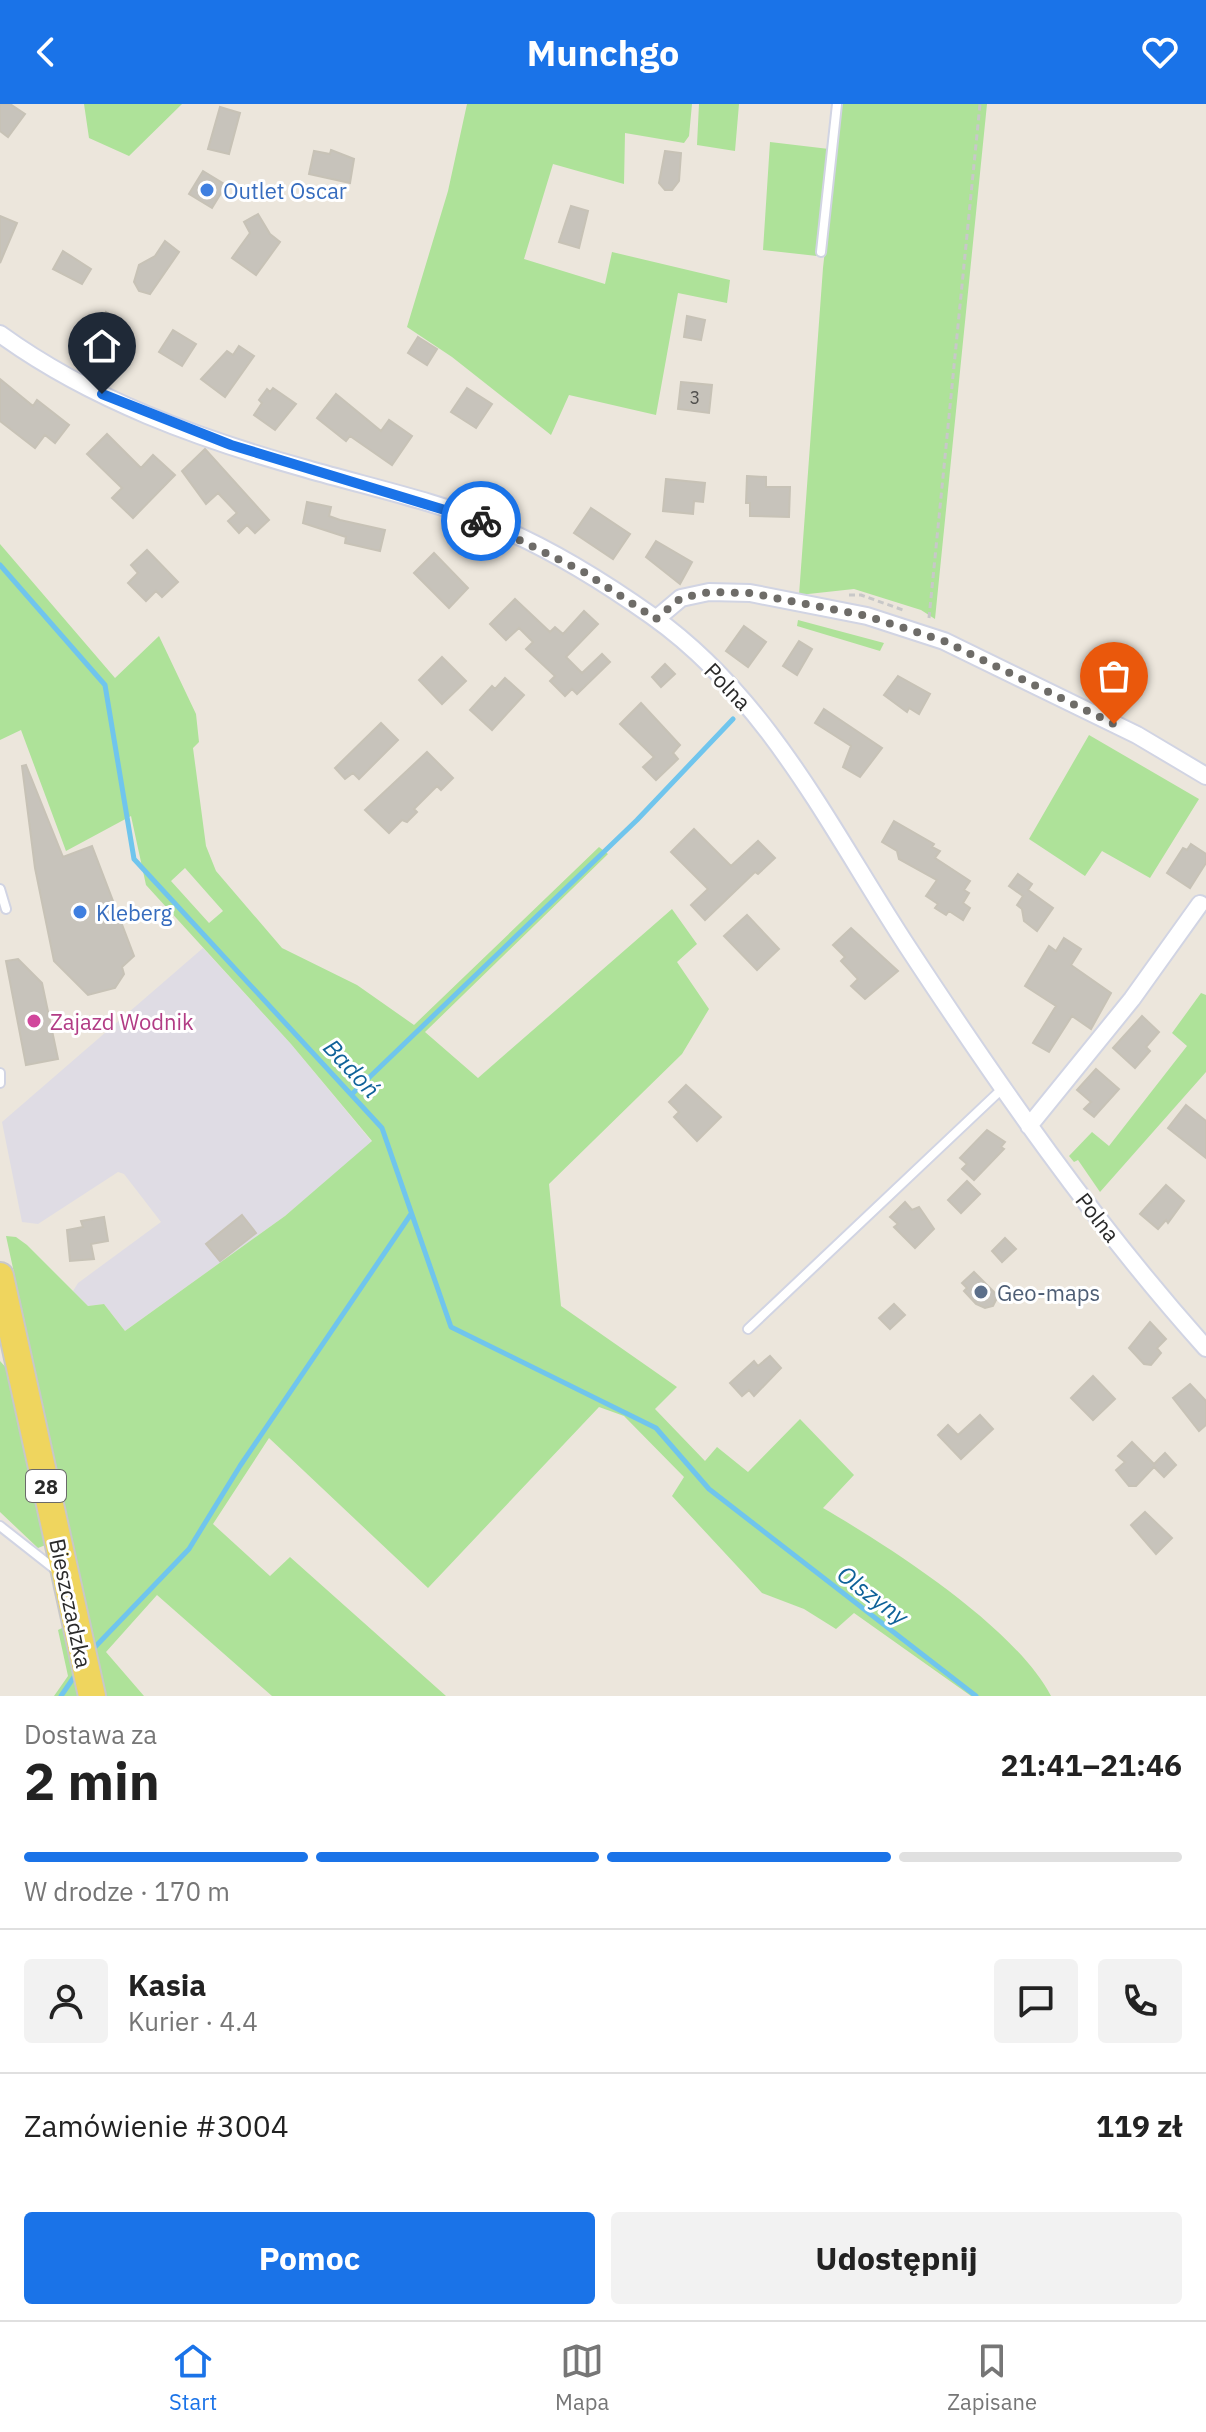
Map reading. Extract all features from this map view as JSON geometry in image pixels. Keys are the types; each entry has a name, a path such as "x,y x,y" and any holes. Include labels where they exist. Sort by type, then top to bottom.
{"main road":[{"name":"Bieszczadzka","path":"0,1276 92,1696"}],"street":[{"name":"Polna","path":"0,334 38,362 154,418 304,469 499,528 584,572 656,619 703,659 785,751 864,880 1029,1126 1112,1236 1206,1348"},
{"path":"656,619 681,598 709,592 750,593 867,616 927,634 1095,714 1206,776"},
{"path":"1029,1126 1132,999 1200,904"}],"lane":[{"path":"821,252 837,104"},
{"path":"0,889 6,909"},
{"path":"0,1073 0,1083"},
{"path":"748,1329 1003,1088"},
{"path":"0,1526 66,1578"}],"path":[{"path":"927,634 980,104"}],"shaded area":[{"path":"203,948 291,1044 372,1142 285,1216 125,1331 104,1304 88,1306 73,1291 78,1283 161,1222 124,1174 118,1172 38,1224 22,1222 2,1122"}],"green space":[{"path":"84,104 182,104 129,156 89,138"},
{"path":"467,104 692,104 689,136 684,143 625,133 624,184 553,164 524,259 605,284 612,252 730,280 727,303 678,293 656,415 569,395 551,435 452,357 407,327 448,191"},
{"path":"699,104 739,104 735,151 697,145"},
{"path":"841,104 987,104 935,619 921,610 854,589 799,595 823,268"},
{"path":"770,142 829,149 817,256 763,250"},
{"path":"0,544 115,678 159,636 196,714 199,742 193,748 206,846 216,871 282,948 357,985 414,1025 599,847 608,854 425,1032 478,1078 672,909 697,944 677,962 709,1009 682,1054 549,1184 561,1306 677,1387 655,1409 705,1461 717,1447 748,1472 800,1419 854,1475 823,1508 915,1566 981,1616 1034,1670 1051,1696 971,1696 854,1613 836,1629 804,1609 762,1593 672,1496 684,1477 624,1416 599,1407 428,1588 269,1438 213,1524 270,1576 290,1557 446,1696 272,1696 157,1595 106,1652 144,1696 106,1696 6,1236 16,1237 27,1245 88,1306 104,1304 125,1331 285,1216 372,1141 291,1044 146,885 131,816 66,851 21,730 0,740","holes":["185,868 223,911 209,923 171,881"]},
{"path":"798,620 884,643 880,651 797,626"},
{"path":"1089,735 1199,799 1150,878 1102,851 1085,876 1029,839"},
{"path":"1201,993 1206,995 1206,1072 1100,1192 1078,1160 1074,1162 1069,1156 1092,1132 1109,1146 1187,1046 1172,1033"},
{"path":"0,1361 11,1373 48,1544 38,1548 0,1512"},
{"path":"64,1627 81,1696 54,1696 68,1676 58,1630"}],"building":[{"path":"0,104 10,104 25,114 8,137 0,131"},
{"path":"220,107 240,113 229,154 208,149"},
{"path":"331,150 354,159 350,183 309,174 314,151 330,154"},
{"path":"665,151 681,153 679,181 672,190 665,190 659,183"},
{"path":"203,171 226,185 212,208 189,194"},
{"path":"571,206 588,211 579,248 559,242"},
{"path":"258,214 270,234 280,242 256,275 232,258 250,233 244,222"},
{"path":"0,216 17,223 0,263"},
{"path":"165,241 179,252 150,294 139,291 134,282 139,265 155,256"},
{"path":"63,251 91,269 82,284 53,269"},
{"path":"106,312 127,326 123,333 127,335 118,349 92,333"},
{"path":"687,316 705,320 701,340 684,337"},
{"path":"173,330 196,344 182,366 159,352"},
{"path":"418,337 437,349 427,365 408,353"},
{"path":"239,346 254,356 225,397 201,379 227,351 233,355"},
{"path":"0,379 33,406 37,400 69,425 55,443 45,435 35,448 0,421"},
{"path":"681,382 712,385 709,413 678,409"},
{"path":"273,388 296,404 275,430 254,415 262,403 259,400 267,389 270,392"},
{"path":"467,388 492,404 476,428 451,412"},
{"path":"336,394 381,431 389,420 412,436 392,465 350,436 346,441 317,418"},
{"path":"107,434 141,468 153,455 175,475 133,518 112,498 122,488 87,454"},
{"path":"205,449 269,520 255,533 247,525 239,533 228,521 237,513 218,493 206,504 182,471"},
{"path":"747,476 766,477 766,487 790,487 789,517 750,516 750,503 746,503"},
{"path":"666,479 705,483 703,502 694,501 693,514 663,511"},
{"path":"307,502 331,507 329,516 340,520 385,530 380,551 345,543 346,537 303,523"},
{"path":"591,508 630,534 613,559 574,533"},
{"path":"656,541 692,562 680,584 646,557"},
{"path":"147,550 178,582 162,597 156,591 146,601 128,583 138,573 131,565"},
{"path":"434,553 468,588 449,608 414,573"},
{"path":"515,599 550,632 555,627 563,634 584,611 598,624 566,657 582,673 602,654 610,662 577,694 572,689 565,696 550,681 555,676 526,649 533,642 519,628 506,640 490,624"},
{"path":"744,626 766,642 748,667 726,651"},
{"path":"799,641 812,649 797,675 783,666"},
{"path":"442,657 466,681 442,704 419,680"},
{"path":"665,664 675,674 661,687 652,677"},
{"path":"898,676 930,694 919,714 909,708 907,712 884,695"},
{"path":"505,678 524,695 492,730 470,710 492,686 495,689"},
{"path":"641,703 680,745 673,753 678,759 656,780 643,767 654,757 620,724"},
{"path":"824,709 882,748 860,777 843,767 851,746 815,723"},
{"path":"381,723 398,740 359,779 353,773 345,779 335,768"},
{"path":"427,752 453,778 441,790 437,786 414,809 417,812 407,822 402,820 389,833 365,810"},
{"name":"Kleberg","path":"26,765 63,857 92,846 134,956 122,967 124,974 115,988 88,995 54,961 35,868 22,766"},
{"path":"894,821 934,844 932,847 940,851 935,858 970,881 964,890 969,893 963,903 970,908 963,920 949,911 946,915 935,908 938,904 926,896 937,880 899,859 897,851 882,842"},
{"path":"694,829 731,866 758,841 775,858 758,874 755,872 705,920 691,905 708,889 671,852"},
{"path":"1191,844 1206,854 1206,863 1190,888 1167,873 1183,848 1187,850"},
{"path":"1018,874 1032,884 1028,890 1053,908 1037,931 1024,921 1022,909 1017,905 1023,896 1009,886"},
{"path":"747,915 779,949 757,970 724,936"},
{"path":"851,928 898,971 865,999 851,986 858,979 841,961 845,957 833,945"},
{"path":"1064,938 1081,949 1071,965 1111,993 1091,1029 1072,1016 1049,1052 1033,1043 1056,1006 1025,986 1049,946 1056,951"},
{"name":"Zajazd Wodnik","path":"18,959 42,983 58,1059 26,1065 6,961"},
{"path":"1142,1016 1159,1032 1146,1047 1150,1051 1135,1068 1113,1048"},
{"path":"1096,1069 1119,1089 1094,1117 1084,1109 1091,1102 1077,1090"},
{"path":"686,1085 721,1117 697,1141 674,1117 679,1112 669,1102"},
{"path":"1186,1105 1206,1121 1206,1158 1168,1128"},
{"path":"987,1130 1005,1142 1001,1147 1004,1149 974,1180 962,1169 967,1164 960,1158"},
{"path":"967,1181 980,1194 961,1213 948,1200"},
{"path":"1166,1185 1184,1201 1168,1223 1166,1220 1158,1229 1140,1214"},
{"path":"905,1202 912,1210 919,1207 934,1229 915,1248 894,1227 898,1224 890,1217"},
{"path":"242,1215 256,1233 220,1261 206,1244"},
{"path":"104,1217 108,1241 91,1244 94,1259 70,1261 67,1230 83,1227 81,1221"},
{"path":"1005,1238 1016,1249 1002,1262 992,1251"},
{"path":"974,1272 998,1296 993,1306 985,1308 976,1304 964,1291 967,1288 962,1283"},
{"path":"894,1304 905,1315 890,1329 879,1318"},
{"path":"1150,1322 1166,1339 1157,1348 1161,1353 1151,1365 1144,1364 1129,1348"},
{"path":"770,1356 781,1368 754,1396 749,1390 742,1396 730,1383 754,1361 758,1366"},
{"path":"1093,1376 1115,1399 1093,1420 1071,1398"},
{"path":"1190,1384 1206,1401 1206,1425 1199,1431 1173,1398"},
{"path":"980,1415 993,1429 961,1459 938,1435 948,1425 958,1435"},
{"path":"1132,1442 1154,1464 1165,1453 1176,1465 1164,1477 1154,1467 1136,1486 1129,1486 1116,1470 1125,1462 1118,1456"},
{"path":"1145,1512 1172,1538 1156,1554 1131,1525"}],"waterway":[{"name":"Badoń","path":"0,565 105,685 134,859 382,1128 451,1327 656,1428 709,1489 976,1696"},
{"path":"352,1094 637,820 733,719"},
{"path":"94,1648 189,1549 240,1466 411,1214"},
{"path":"61,1696 74,1677"}],"way so far":[{"path":"481,521 584,572 656,619 681,598 709,592 750,593 867,616 944,641 1114,724"}],"place":[{"name":"Outlet Oscar","path":"207,190"},
{"name":"Kleberg","path":"80,912"},
{"name":"Zajazd Wodnik","path":"34,1021"},
{"name":"Geo-maps","path":"981,1292"}],"route":[{"path":"102,394 154,418 231,445 481,521"}],"water label":[{"name":"Olszyny","path":"873,1595"}]}
